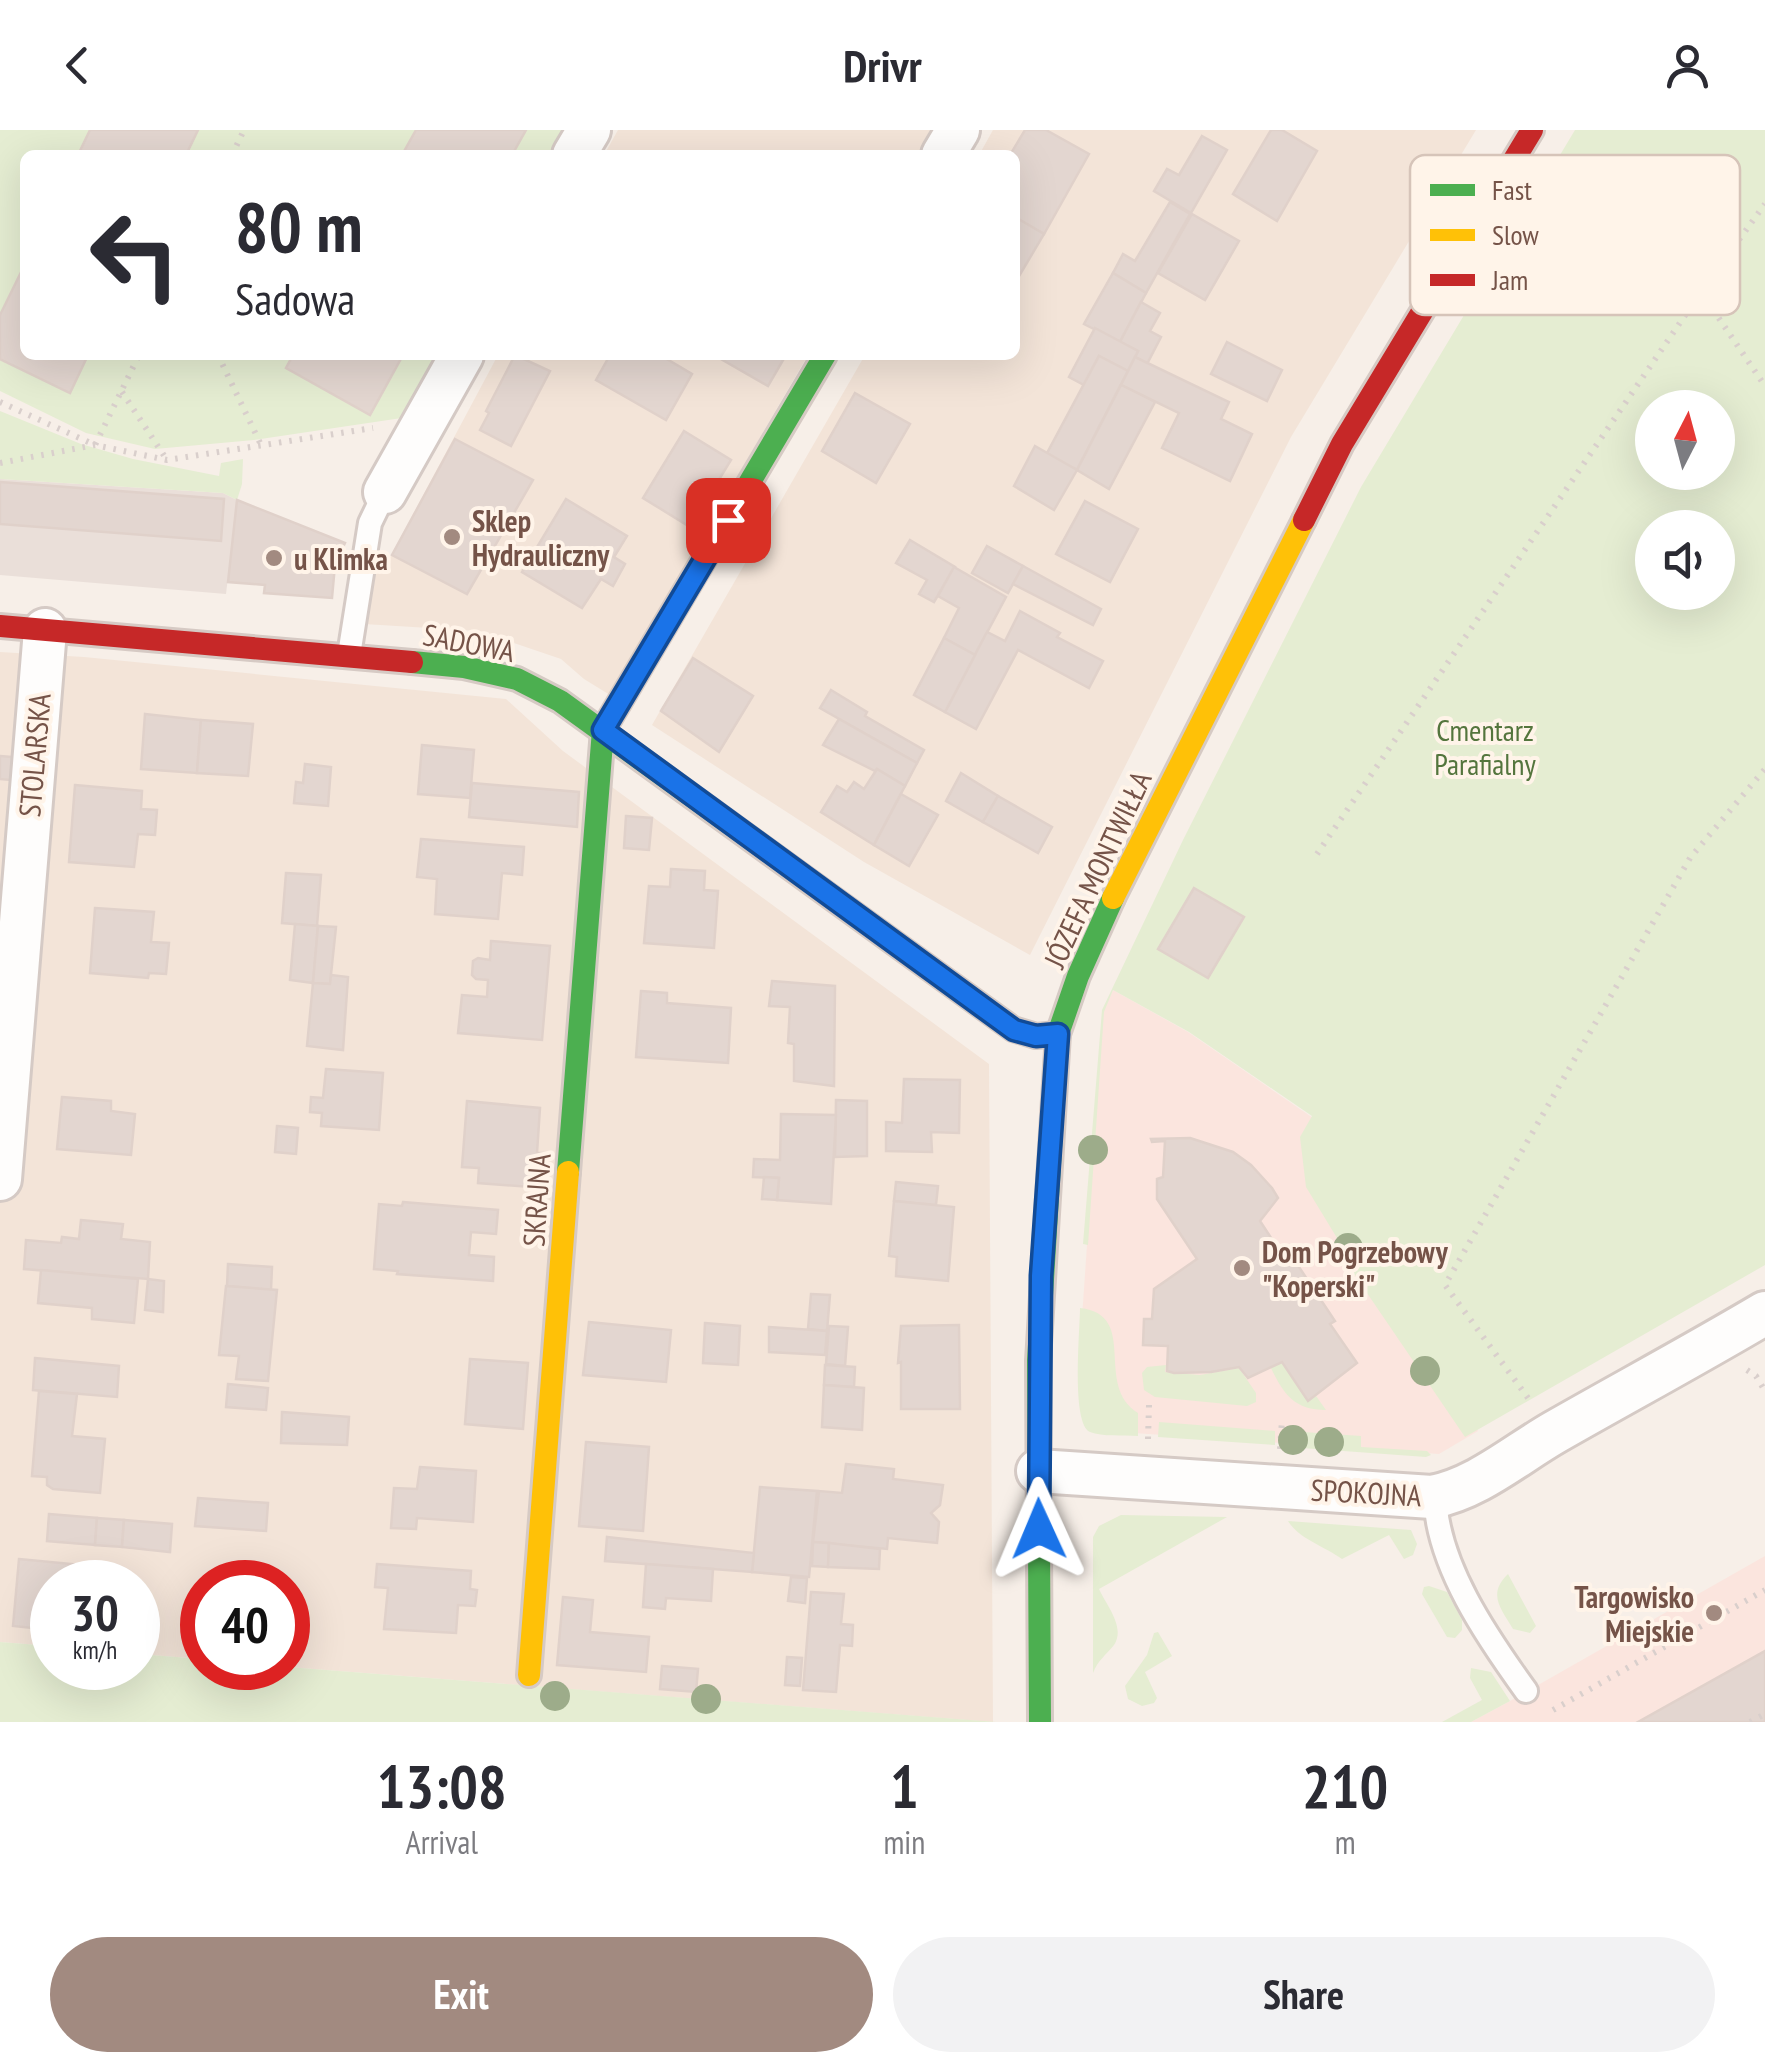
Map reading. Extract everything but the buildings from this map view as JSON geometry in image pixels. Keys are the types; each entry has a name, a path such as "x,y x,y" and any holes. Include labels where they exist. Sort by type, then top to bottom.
{"street":[{"name":"JÓZEFA MONTWIŁŁA","path":"1517,155 1532,130"},
{"name":"JÓZEFA MONTWIŁŁA","path":"1040,1722 1041,1276 1058,1034 1078,976 1118,886 1342,444 1420,315"},
{"path":"385,492 459,360"},
{"path":"603,730 822,360"},
{"name":"SADOWA","path":"0,626 350,655 464,667 516,679 603,730 1014,1030 1036,1036 1058,1034"},
{"name":"STOLARSKA","path":"0,1179 44,630"},
{"name":"SKRAJNA","path":"529,1675 603,730"},
{"name":"SPOKOJNA","path":"1038,1471 1434,1496 1473,1483 1550,1435 1761,1325"}],"lane":[{"path":"350,655 370,522 385,492"},
{"path":"1434,1496 1446,1556 1526,1692"}],"path":[{"path":"1740,238 1765,204"},
{"path":"1317,854 1685,315"},
{"path":"1717,315 1765,386"},
{"path":"95,445 137,360"},
{"path":"220,360 262,447"},
{"path":"122,391 167,460"},
{"path":"0,402 95,445 167,460 425,420"},
{"path":"0,463 95,445"},
{"path":"1550,1435 1536,1409 1446,1285 1690,858 1765,769"},
{"path":"1133,1444 1148,1445 1149,1405"},
{"path":"1280,1453 1282,1420"},
{"path":"1537,1720 1765,1590"},
{"path":"1750,1722 1765,1714"}],"shaded area":[{"path":"618,130 940,130 928,150 607,150"},
{"path":"993,130 1476,130 1461,155 1410,155 1410,240 1291,437 1030,955 864,862 652,725 862,360 1020,360 1020,150 982,150"},
{"path":"495,360 805,360 610,695 561,659 478,631 364,624 373,555 388,561"},
{"path":"0,479 223,493 237,500 226,594 0,575"},
{"path":"0,652 506,699 563,751 989,1064 993,1722 310,1669 310,1560 180,1560 180,1657 160,1656 160,1560 30,1560 30,1644 0,1642"},
{"path":"1113,990 1188,1032 1313,1118 1478,1431 1439,1454 1134,1433 1082,1318 1103,1011"},
{"name":"Targowisko Miejskie","path":"1765,1556 1765,1722 1471,1722 1510,1701"}],"green space":[{"path":"0,130 575,130 566,150 20,150 20,360 446,360 415,416 254,440 155,449 86,433 0,391"},
{"name":"Cmentarz Parafialny","path":"1575,130 1765,130 1765,1265 1465,1437 1335,1246 1337,1238 1306,1187 1300,1137 1312,1116 1189,1032 1113,990 1104,1012 1088,1245 1083,1244 1102,1010 1361,487 1464,315 1740,315 1740,155 1560,155"},
{"path":"0,411 81,444 219,476 221,463 243,459 237,500 223,493 0,479"},
{"path":"1080,1308 1098,1313 1108,1323 1118,1386 1125,1401 1138,1413 1138,1436 1095,1434 1084,1425 1078,1395"},
{"path":"1282,1363 1308,1401 1316,1396 1326,1410 1298,1404 1286,1393 1271,1368"},
{"path":"1166,1365 1165,1372 1200,1375 1239,1368 1256,1393 1256,1402 1247,1406 1155,1397 1144,1390 1142,1373 1147,1367"},
{"path":"1159,1422 1275,1431 1275,1445 1158,1437"},
{"path":"1289,1431 1361,1436 1361,1447 1427,1451 1431,1455 1288,1447"},
{"path":"1121,1515 1227,1517 1099,1589 1118,1631 1114,1645 1093,1673 1093,1537 1099,1526"},
{"path":"1288,1521 1411,1530 1417,1544 1413,1555 1404,1559 1389,1535 1342,1559 1305,1538"},
{"path":"1508,1574 1536,1626 1530,1633 1513,1629 1498,1602 1498,1588"},
{"path":"1424,1587 1447,1592 1462,1620 1462,1630 1455,1638 1447,1637 1422,1594"},
{"path":"1158,1632 1172,1656 1145,1672 1157,1698 1142,1706 1128,1699 1125,1686"},
{"path":"0,1642 30,1644 30,1690 160,1690 160,1656 180,1657 180,1690 310,1690 310,1669 996,1722 0,1722"},
{"path":"1471,1668 1491,1672 1510,1701 1471,1722 1442,1722 1482,1700 1470,1678"}],"traffic: fast":[{"path":"568,1172 603,730 822,360"},
{"path":"412,662 464,667 517,679 560,701 1013,1029 1036,1036 1058,1034"},
{"path":"1040,1722 1038,1361 1058,1034 1078,976 1113,898"}],"traffic: slow":[{"path":"1113,898 1304,520"},
{"path":"529,1675 568,1172"}],"traffic: jam":[{"path":"1517,155 1532,130"},
{"path":"1304,520 1342,444 1420,315"},
{"path":"0,626 412,662"}],"place":[{"name":"Sklep Hydrauliczny","path":"452,537"},
{"name":"u Klimka","path":"274,558"},
{"name":"Dom Pogrzebowy \"Koperski\"","path":"1242,1268"},
{"name":"Targowisko Miejskie","path":"1714,1613"}],"route":[{"path":"728,520 603,730 1014,1030 1036,1036 1058,1034 1041,1276 1039,1529"}]}
